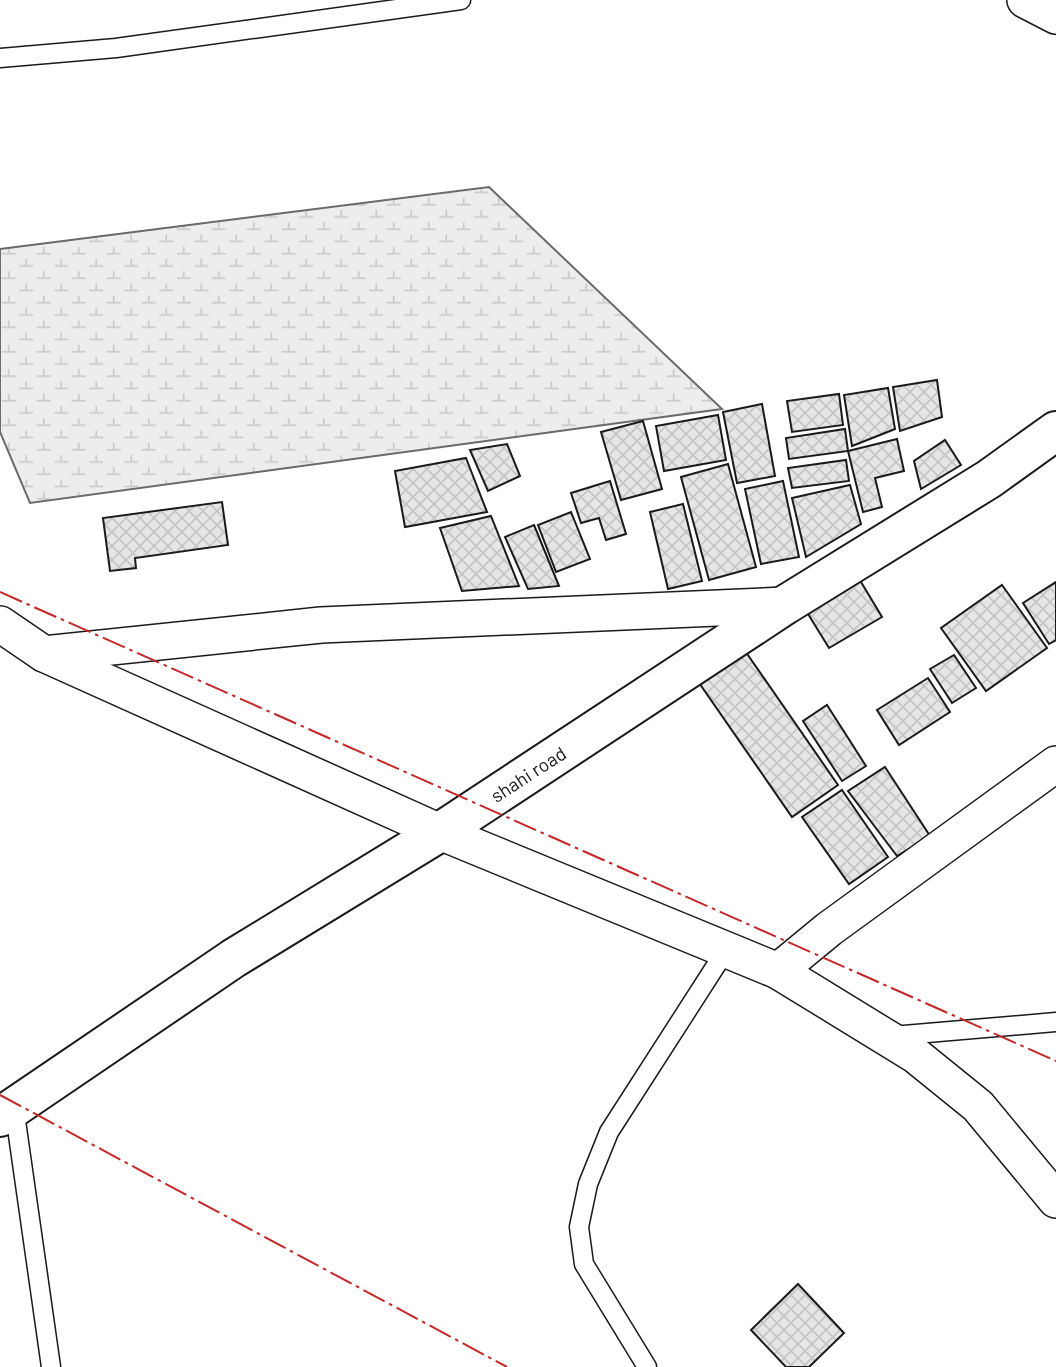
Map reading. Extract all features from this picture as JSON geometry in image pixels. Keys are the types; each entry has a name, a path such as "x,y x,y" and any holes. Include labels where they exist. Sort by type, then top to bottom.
{"street":[{"path":"1025,0 1056,16"},
{"name":"shahi road","path":"7,1112 234,958 440,832 785,605 989,479 1056,431"},
{"path":"44,654 321,625 785,605"},
{"path":"0,624 44,654 440,832 778,971 887,1037 978,1106 1056,1200"},
{"path":"778,971 829,929 1048,776"}],"lane":[{"path":"0,58 129,47 461,0"},
{"path":"647,1367 584,1264 579,1227 588,1184 609,1132 726,950"},
{"path":"887,1037 1056,1022"},
{"path":"7,1112 51,1367"}],"green space":[{"path":"489,187 722,409 30,503 0,432 0,249"}],"building":[{"path":"937,380 942,417 900,431 893,387"},
{"path":"888,388 895,429 852,446 844,395"},
{"path":"839,394 843,425 792,432 787,401"},
{"path":"762,404 775,476 737,483 723,412"},
{"path":"718,415 726,460 664,471 656,426"},
{"path":"643,421 662,489 621,500 601,432"},
{"path":"845,429 848,451 789,459 786,438"},
{"path":"897,439 904,471 875,478 882,507 863,512 848,451"},
{"path":"945,440 961,465 921,489 914,461"},
{"path":"507,444 520,476 488,491 470,450"},
{"path":"466,458 487,512 405,527 395,471"},
{"path":"846,460 849,481 792,488 788,468"},
{"path":"728,464 756,567 709,580 681,477"},
{"path":"610,481 626,534 606,540 599,518 581,523 571,493"},
{"path":"783,481 799,557 761,564 745,489"},
{"path":"850,485 861,524 806,557 792,498"},
{"path":"222,502 228,545 135,558 136,568 110,571 103,518"},
{"path":"683,504 702,581 668,589 650,512"},
{"path":"571,512 590,559 556,572 538,525"},
{"path":"491,516 519,586 462,591 440,528"},
{"path":"534,525 559,586 528,589 505,537"},
{"path":"858,577 882,617 829,648 805,609"},
{"path":"1056,582 1056,640 1049,644 1023,603"},
{"path":"1002,585 1047,648 986,691 941,628"},
{"path":"741,645 838,785 792,817 695,677"},
{"path":"954,655 976,688 952,703 930,669"},
{"path":"928,678 950,712 899,745 877,710"},
{"path":"827,705 866,766 842,781 803,721"},
{"path":"885,767 930,836 897,856 848,791"},
{"path":"842,790 888,857 849,884 802,817"},
{"path":"798,1284 844,1333 809,1367 786,1367 751,1330"}],"power":[{"path":"0,592 1056,1061"},
{"path":"0,1095 507,1367"}]}
